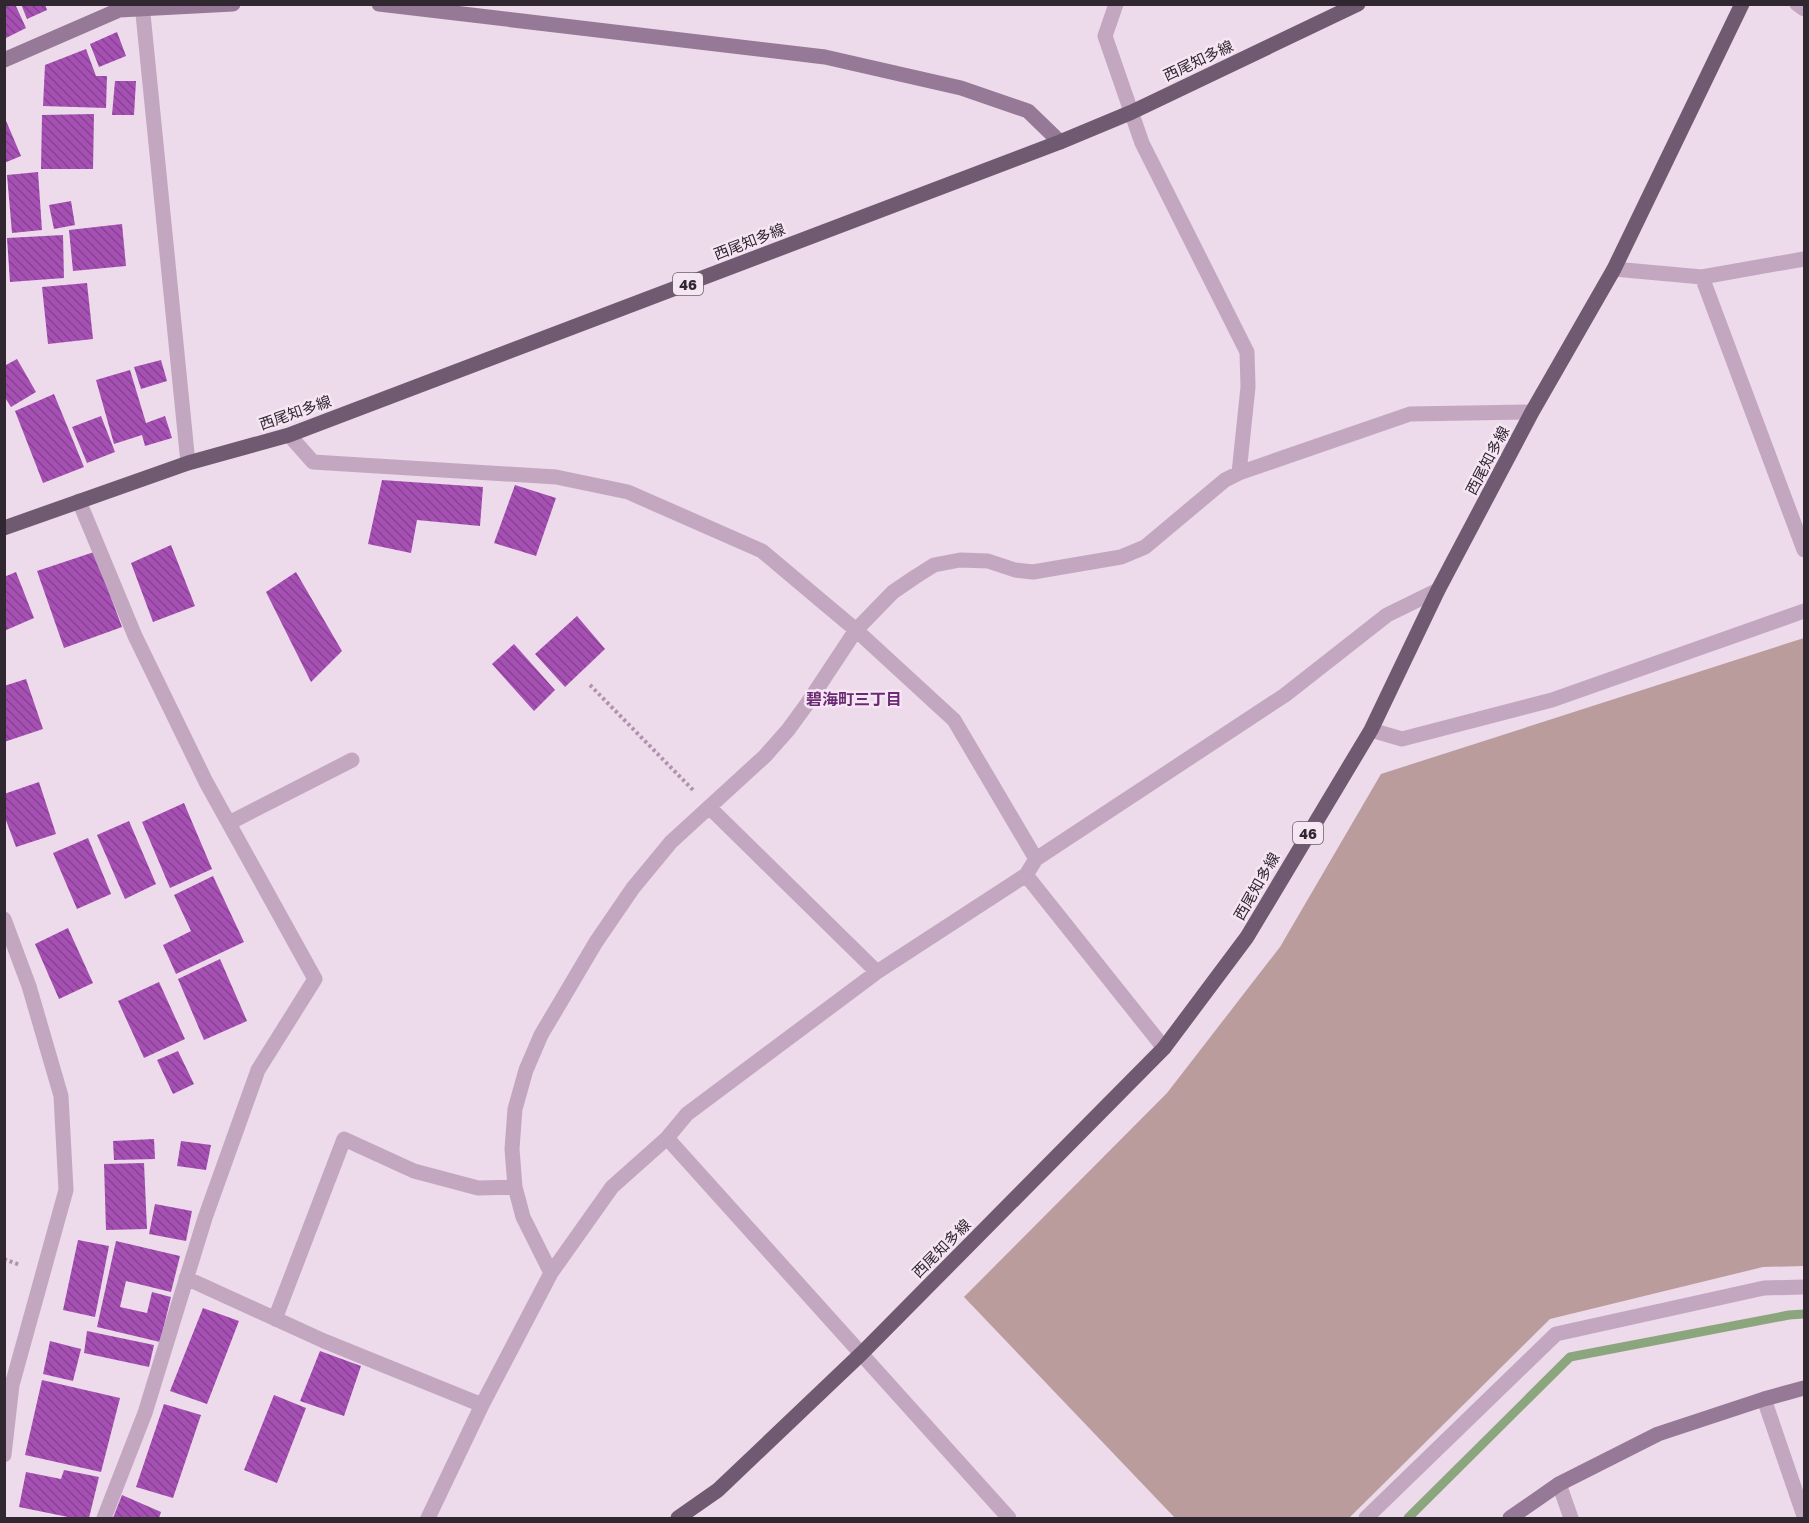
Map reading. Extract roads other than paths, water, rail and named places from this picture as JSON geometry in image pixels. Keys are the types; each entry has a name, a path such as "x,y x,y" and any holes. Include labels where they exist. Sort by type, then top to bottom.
{"main road":[{"name":"西尾知多線","path":"4,528 188,464 289,435 1060,142 1132,112 1358,4"},
{"name":"西尾知多線","path":"678,1518 718,1490 862,1353 1164,1048 1247,937 1371,730 1438,590 1532,412 1614,269 1742,4"}],"street":[{"path":"4,60 119,10 142,6 233,4"},
{"path":"379,4 825,57 962,88 1028,111 1060,142"},
{"path":"1116,4 1105,36 1142,143 1247,352 1248,387 1239,473"},
{"path":"1797,4 1804,9"},
{"path":"142,6 188,464"},
{"path":"1614,269 1702,277 1804,259"},
{"path":"1702,277 1804,550"},
{"path":"551,1273 523,1217 515,1187 512,1149 515,1108 526,1070 541,1035 596,942 633,888 671,842 765,756 788,730 856,630 893,592 934,565 960,560 988,561 1015,570 1033,572 1120,557 1145,547 1225,480 1239,473 1410,414 1532,412"},
{"path":"289,435 313,462 556,477 628,492 762,551 856,630 954,720 1036,859"},
{"path":"79,501 135,636 206,782 315,979 258,1070 205,1218 145,1413 104,1518"},
{"path":"429,1518 482,1405 551,1273 612,1187 667,1138 687,1114 877,972 1026,875 1036,859 1285,695 1387,615 1438,590"},
{"path":"1371,730 1402,739 1541,703 1804,611"},
{"path":"229,823 352,760"},
{"path":"709,807 877,972"},
{"path":"1026,875 1164,1048"},
{"path":"4,919 29,986 61,1096 66,1190 12,1385 4,1455"},
{"path":"667,1138 1009,1518"},
{"path":"275,1319 344,1139 414,1170 478,1188 515,1187"},
{"path":"186,1278 275,1319 482,1405"},
{"path":"1366,1518 1556,1334 1764,1288 1804,1287"},
{"path":"1510,1518 1559,1484 1658,1434 1804,1388"},
{"path":"1764,1399 1804,1516"},
{"path":"1559,1484 1571,1518"}],"waterway":[{"path":"1408,1518 1570,1357 1804,1314"}],"district":[{"name":"碧海町三丁目","path":"854,699"}]}
